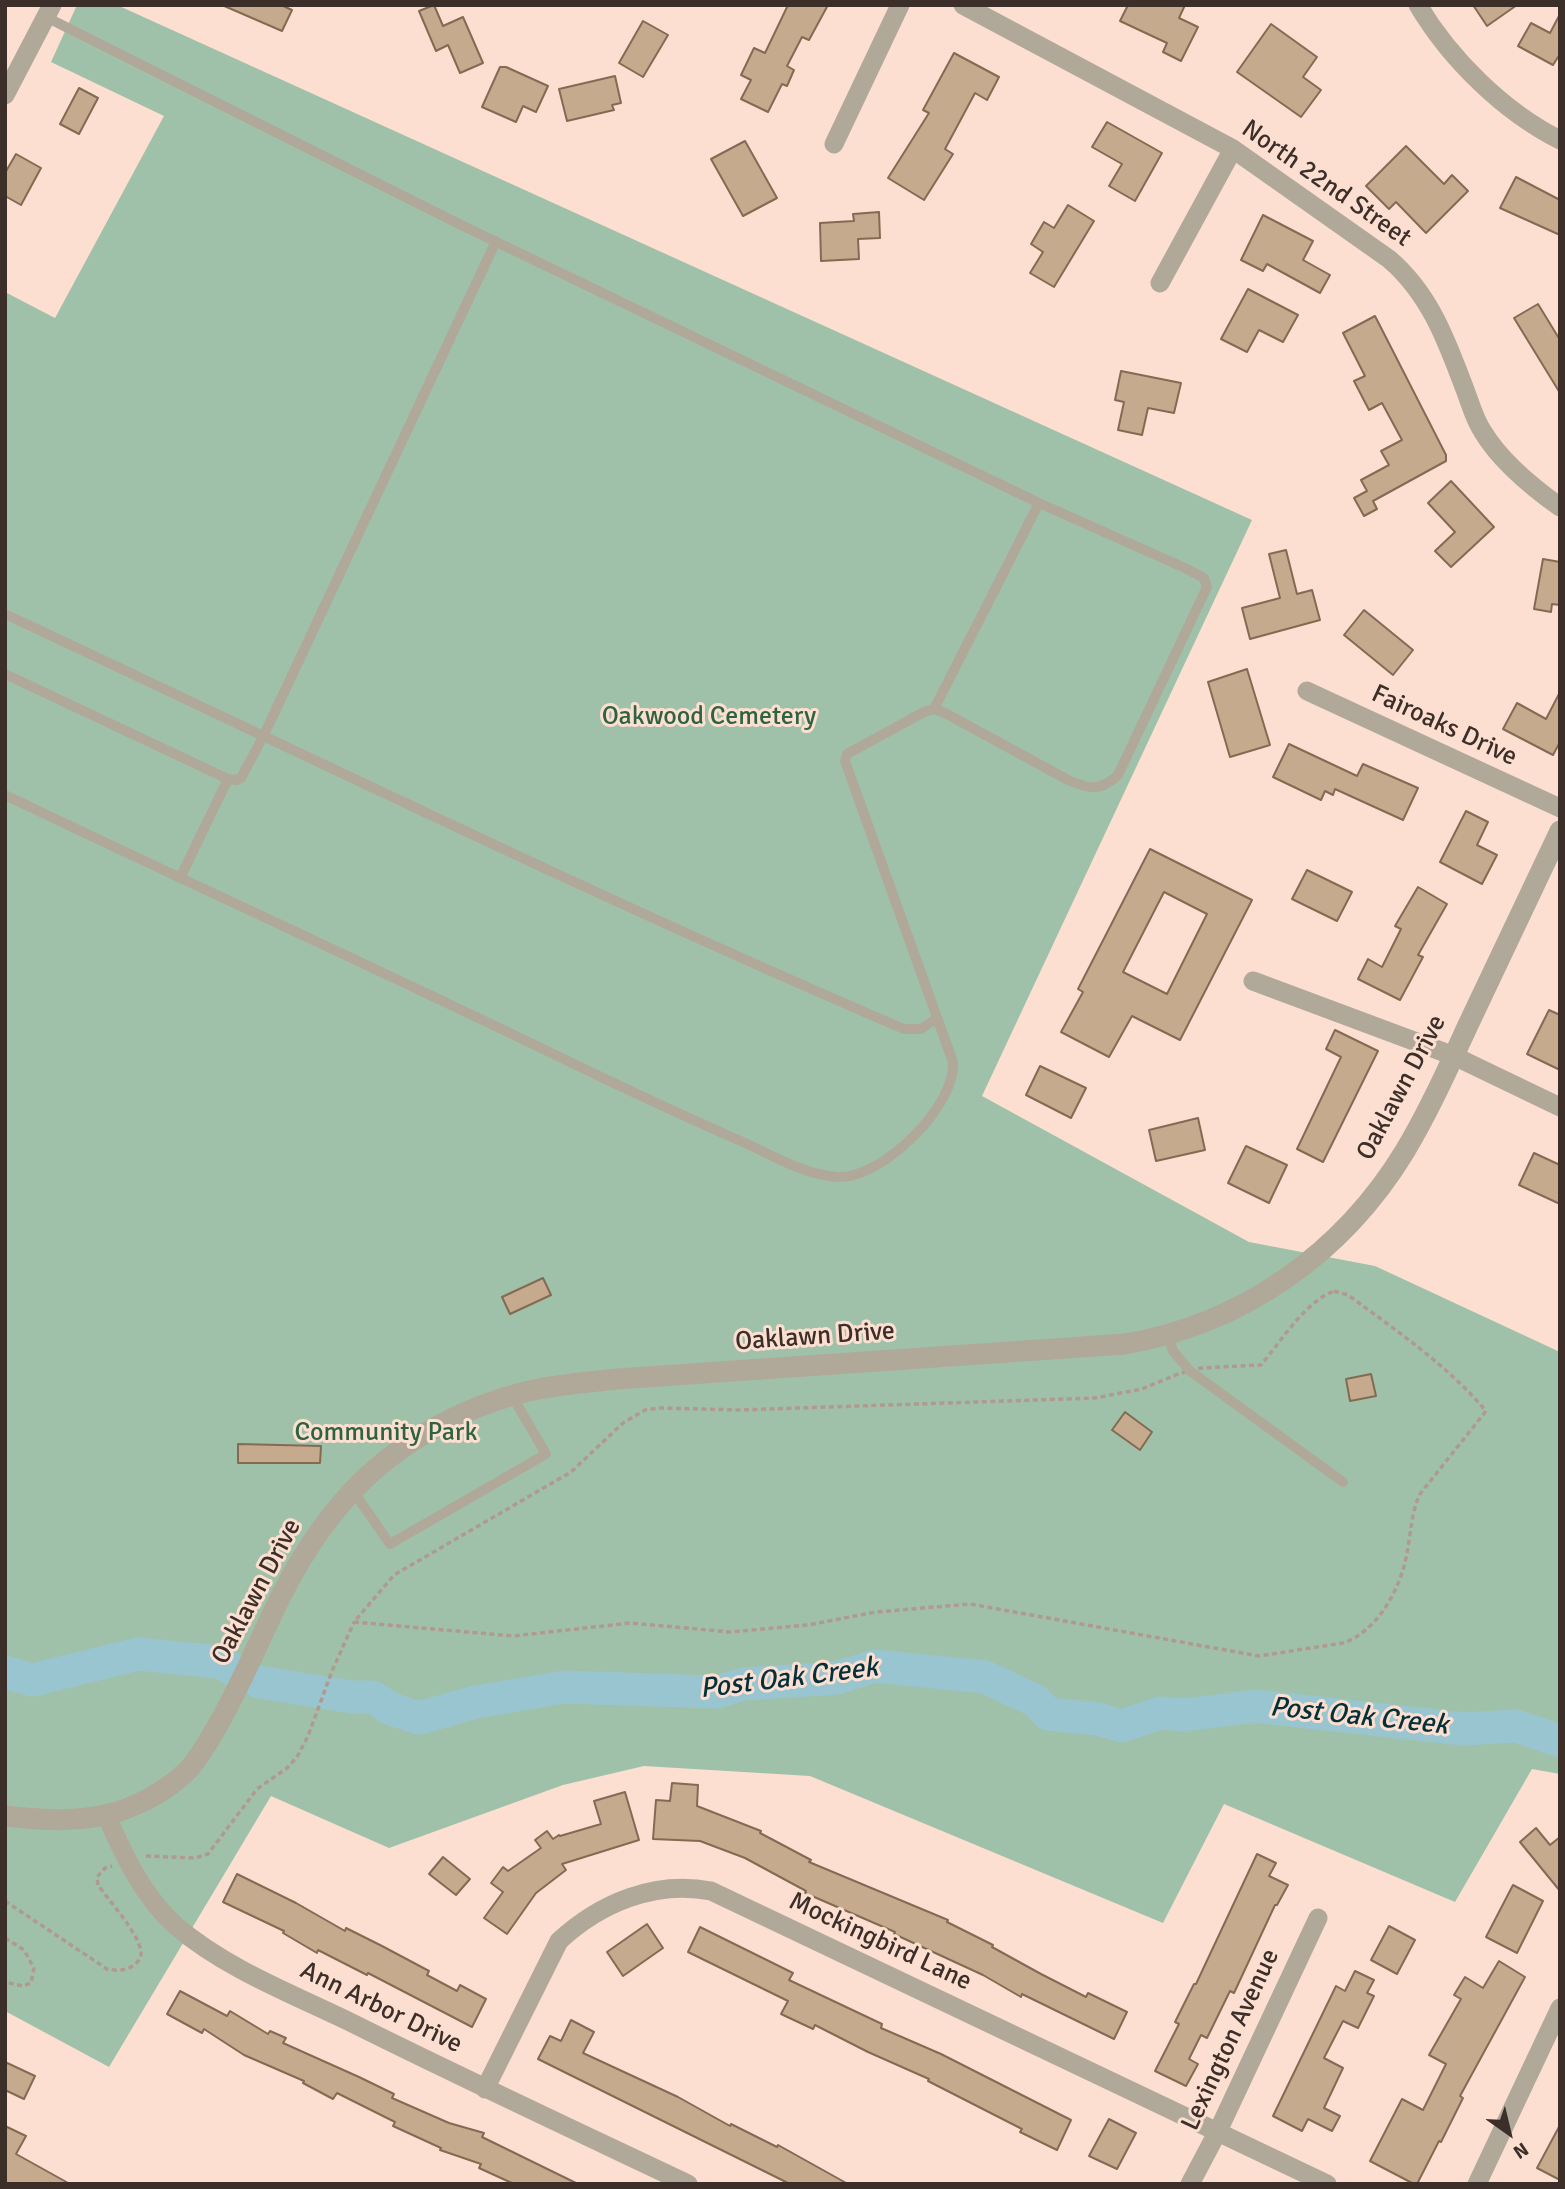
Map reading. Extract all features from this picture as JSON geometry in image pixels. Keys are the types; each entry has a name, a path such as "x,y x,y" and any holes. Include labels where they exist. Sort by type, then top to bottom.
{"street":[{"path":"834,144 900,5"},
{"name":"North 22nd Street","path":"963,5 1233,149 1404,271 1434,314 1481,430 1517,471 1560,507"},
{"path":"1418,5 1436,34 1487,88 1544,132 1560,141"},
{"path":"5,95 49,11"},
{"path":"1160,283 1233,149"},
{"name":"Fairoaks Drive","path":"1307,691 1560,808"},
{"name":"Oaklawn Drive","path":"5,1816 68,1820 106,1815 125,1810 151,1797 178,1778 200,1755 229,1706 282,1594 332,1515 353,1491 386,1461 447,1421 512,1396 558,1386 617,1379 1125,1344 1168,1335 1215,1318 1259,1297 1299,1270 1347,1228 1383,1184 1406,1150 1454,1056 1560,831"},
{"path":"1253,981 1454,1056 1560,1107"},
{"name":"Ann Arbor Drive","path":"106,1815 131,1869 155,1903 176,1926 233,1965 485,2089 688,2184"},
{"name":"Mockingbird Lane","path":"485,2089 559,1941 597,1911 630,1897 658,1889 694,1888 711,1891 1327,2184"},
{"name":"Lexington Avenue","path":"1190,2184 1218,2131 1318,1918"},
{"path":"1477,2184 1560,2008"}],"lane":[{"path":"49,11 496,241 1040,503 1204,578 1207,587 1204,598 1118,775 1108,785 1085,788 934,709"},
{"path":"5,674 228,779 236,780 247,770 264,735 496,241"},
{"path":"5,795 373,966 668,1109 806,1170 839,1177 865,1172 891,1155 922,1127 941,1105 954,1074 953,1062 845,761 847,754 859,746 934,709 1040,503"},
{"path":"5,614 680,930 904,1029 921,1029 937,1018"},
{"path":"180,878 228,779"},
{"path":"1168,1335 1173,1351 1190,1371 1343,1482"},
{"path":"353,1491 390,1544 546,1454 512,1396"}],"path":[{"path":"308,1737 332,1671 354,1622 394,1575 571,1472 623,1423 645,1410 739,1410 1095,1398 1142,1389 1190,1371 1261,1365 1307,1310 1322,1296 1334,1291 1348,1295 1435,1359 1486,1411 1420,1494 1414,1507 1407,1553 1399,1581 1371,1625 1356,1638 1343,1643 1259,1657 970,1604 876,1612 808,1625 730,1632 630,1623 513,1636 354,1622"},
{"path":"5,1938 24,1950 34,1968 31,1983 23,1986 5,1982"}],"green space":[{"path":"77,5 117,5 1252,520 982,1096 1249,1242 1375,1266 1560,1352 1560,1774 1532,1769 1455,1902 1224,1804 1163,1923 810,1776 644,1766 563,1785 389,1848 271,1796 109,2067 5,2011 5,292 55,318 164,116 51,62"}],"building":[{"path":"222,5 281,5 292,10 282,31"},
{"path":"434,5 443,26 463,17 483,63 460,73 448,45 436,51 419,11"},
{"path":"788,5 828,5 809,40 802,37 787,66 794,70 787,86 782,84 768,112 741,99 751,80 741,75 754,48 765,53"},
{"path":"1128,5 1185,5 1179,18 1198,27 1181,61 1163,52 1167,43 1120,21"},
{"path":"1473,5 1517,5 1487,26"},
{"path":"1560,14 1560,54 1553,65 1518,46 1531,23 1550,33"},
{"path":"643,21 668,35 643,77 619,63"},
{"path":"1271,24 1317,57 1303,77 1321,90 1301,117 1237,72"},
{"path":"954,53 999,77 987,100 975,93 945,149 953,154 924,200 888,178 929,113 923,110"},
{"path":"500,67 506,67 548,86 536,112 523,106 516,122 482,107"},
{"path":"615,76 621,103 612,105 614,110 567,121 559,89"},
{"path":"79,88 98,98 79,134 60,124"},
{"path":"1107,122 1162,153 1135,201 1109,186 1122,164 1092,147"},
{"path":"745,141 777,198 743,216 711,159"},
{"path":"1406,146 1444,184 1452,175 1468,191 1426,233 1396,202 1389,209 1366,186"},
{"path":"16,154 41,168 21,205 5,196 5,173"},
{"path":"1516,177 1560,200 1560,235 1500,208"},
{"path":"1068,205 1094,221 1054,287 1030,273 1043,252 1031,244 1044,222 1054,228"},
{"path":"879,212 880,238 858,239 859,259 821,261 820,223 854,221 853,214"},
{"path":"1263,215 1313,241 1303,260 1330,275 1320,293 1267,264 1263,271 1241,260"},
{"path":"1248,289 1298,315 1283,342 1259,330 1247,352 1221,339"},
{"path":"1538,304 1560,340 1560,393 1514,318"},
{"path":"1375,316 1446,455 1446,461 1373,501 1377,509 1364,516 1354,498 1367,491 1361,480 1389,465 1381,451 1402,440 1382,403 1369,410 1354,381 1365,376 1343,333"},
{"path":"1121,371 1181,383 1174,413 1148,408 1142,435 1118,430 1124,402 1115,400"},
{"path":"1451,481 1494,527 1451,567 1435,551 1455,532 1428,503"},
{"path":"1286,550 1297,594 1312,590 1320,620 1250,639 1242,608 1280,598 1269,554"},
{"path":"1543,559 1560,562 1560,605 1552,604 1551,612 1534,609"},
{"path":"1364,610 1413,650 1393,675 1344,635"},
{"path":"1247,669 1270,745 1230,757 1208,682"},
{"path":"1560,692 1560,742 1553,755 1503,729 1517,703 1546,719"},
{"path":"1289,744 1357,776 1363,764 1418,788 1403,820 1335,789 1333,795 1325,791 1321,800 1273,777"},
{"path":"1466,811 1488,822 1477,845 1497,855 1482,884 1440,862"},
{"path":"1150,849 1252,900 1180,1040 1132,1016 1109,1057 1061,1032 1083,992 1078,989","holes":["1164,892 1207,914 1167,994 1123,972"]},
{"path":"1307,870 1352,892 1337,921 1292,899"},
{"path":"1418,887 1447,904 1418,955 1423,957 1400,1000 1358,979 1368,959 1382,967 1401,929 1395,926"},
{"path":"1549,1010 1560,1015 1560,1070 1527,1054"},
{"path":"1335,1030 1378,1051 1323,1162 1297,1149 1341,1057 1326,1049"},
{"path":"1040,1066 1086,1088 1071,1118 1026,1095"},
{"path":"1198,1118 1205,1150 1156,1161 1149,1130"},
{"path":"1246,1146 1287,1165 1269,1203 1228,1183"},
{"path":"1534,1153 1560,1165 1560,1204 1519,1185"},
{"path":"543,1278 551,1295 510,1314 502,1297"},
{"path":"1371,1374 1376,1396 1350,1401 1346,1379"},
{"path":"1125,1412 1152,1432 1140,1450 1112,1430"},
{"path":"238,1444 321,1446 320,1463 238,1463"},
{"path":"672,1783 698,1785 697,1806 761,1831 760,1833 811,1860 809,1862 948,1920 947,1922 993,1945 992,1947 1041,1974 1086,1997 1088,1993 1127,2012 1114,2039 1022,1994 1021,1997 983,1975 894,1934 895,1932 805,1893 806,1891 745,1858 700,1841 653,1839 656,1800 670,1801"},
{"path":"625,1792 639,1840 562,1864 566,1870 536,1893 507,1934 484,1918 503,1892 491,1883 503,1867 508,1871 541,1848 535,1840 547,1831 553,1839 601,1824 594,1801"},
{"path":"1536,1828 1550,1845 1560,1837 1560,1891 1520,1842"},
{"path":"1257,1854 1276,1863 1269,1876 1288,1885 1275,1905 1234,1993 1230,1991 1207,2038 1201,2035 1189,2059 1198,2064 1186,2086 1155,2071 1179,2024 1175,2022 1196,1984"},
{"path":"443,1857 470,1879 456,1895 429,1874"},
{"path":"237,1874 345,1931 346,1928 382,1946 429,1971 427,1975 457,1991 460,1985 486,1999 472,2027 368,1973 367,1975 318,1950 317,1953 283,1933 284,1931 223,1902"},
{"path":"1513,1885 1543,1901 1517,1953 1486,1937"},
{"path":"647,1924 663,1948 623,1976 607,1952"},
{"path":"1389,1926 1415,1940 1397,1974 1371,1960"},
{"path":"700,1927 793,1973 789,1980 882,2024 881,2028 941,2054 1071,2120 1057,2150 928,2081 929,2079 815,2025 813,2029 781,2014 788,2001 688,1952"},
{"path":"1499,1961 1525,1977 1460,2096 1463,2098 1441,2142 1439,2141 1417,2184 1414,2184 1370,2161 1402,2099 1423,2110 1446,2064 1429,2055 1461,1999 1454,1995 1465,1977 1483,1988"},
{"path":"1355,1971 1374,1980 1367,1993 1374,1996 1358,2028 1343,2021 1324,2058 1343,2068 1324,2108 1340,2116 1332,2131 1308,2119 1302,2131 1273,2116 1336,1986 1345,1991"},
{"path":"180,1991 227,2016 230,2011 268,2034 270,2031 286,2038 283,2043 394,2094 392,2098 449,2123 484,2133 482,2137 578,2184 514,2184 479,2168 481,2164 440,2150 441,2148 393,2126 395,2122 337,2093 333,2099 303,2083 304,2081 244,2055 204,2029 202,2033 167,2014"},
{"path":"571,2020 594,2032 583,2053 678,2097 730,2126 731,2124 777,2147 778,2145 848,2184 790,2184 538,2059 550,2036 561,2041"},
{"path":"5,2062 35,2076 24,2099 5,2090"},
{"path":"1109,2119 1136,2133 1117,2169 1089,2156"},
{"path":"1560,2125 1560,2180 1537,2168"},
{"path":"5,2126 26,2136 16,2154 70,2184 5,2184"}],"waterway":[{"name":"Post Oak Creek","path":"5,1672 32,1680 138,1654 219,1662 230,1668"},
{"name":"Post Oak Creek","path":"259,1682 352,1697 373,1697 391,1709 419,1718 476,1702 564,1687 717,1692 744,1684 837,1678 875,1666 985,1677 1036,1701 1048,1714 1098,1719 1122,1726 1160,1713 1185,1715 1255,1706 1463,1729 1516,1726 1560,1741"}],"park label":[{"name":"Oakwood Cemetery","path":"709,717"},
{"name":"Community Park","path":"386,1433"}]}
